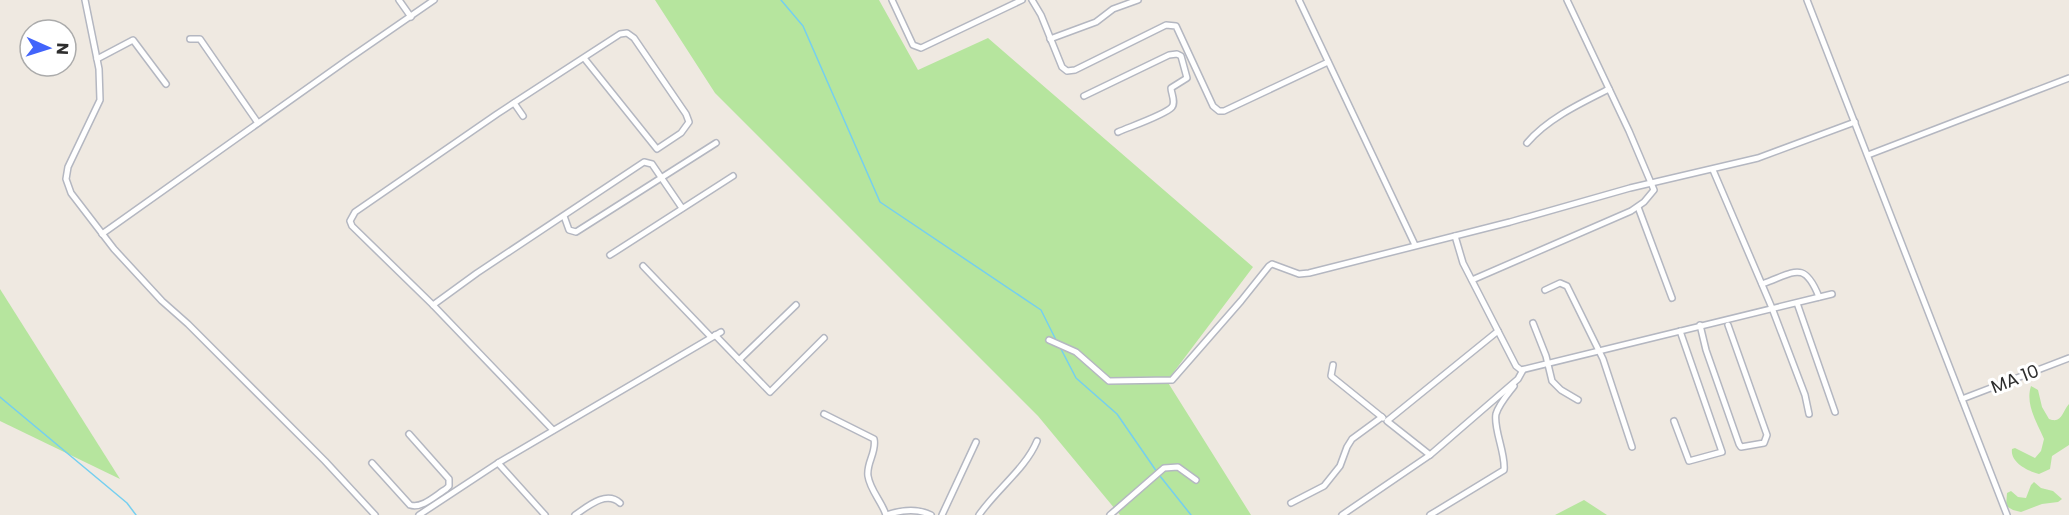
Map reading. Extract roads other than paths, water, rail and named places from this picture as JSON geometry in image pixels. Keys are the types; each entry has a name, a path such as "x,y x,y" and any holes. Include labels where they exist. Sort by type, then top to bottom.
{"street":[{"path":"85,0 97,59 100,99 70,160 66,180 71,193 102,234 162,301 325,461 375,515"},
{"path":"399,0 411,17"},
{"path":"102,234 434,0"},
{"path":"892,0 913,45 921,48 1022,0"},
{"path":"1032,0 1041,15 1062,67 1068,71 1166,25 1173,24 1177,28 1214,107 1222,111 1328,62"},
{"path":"1050,39 1096,22 1113,9 1138,0"},
{"path":"1299,0 1415,245"},
{"path":"1472,280 1638,207 1652,193 1652,183 1567,0"},
{"path":"1807,0 2007,515"},
{"path":"553,430 433,305 352,226 351,217 355,212 514,103 620,34 627,33 633,36 686,114 689,122 686,128 657,149 584,58"},
{"path":"190,39 200,39 258,123"},
{"path":"97,59 133,40 166,84"},
{"path":"1084,96 1169,55 1181,56 1187,78"},
{"path":"1118,132 1172,107 1174,101 1171,88 1198,71"},
{"path":"1868,156 2069,78"},
{"path":"1527,143 1536,133 1573,107 1609,89"},
{"path":"514,103 523,116"},
{"path":"1049,340 1076,352 1109,381 1172,380 1269,266 1276,264 1299,274 1309,273 1652,183 1758,158 1855,122"},
{"path":"564,216 568,230 576,232 716,143"},
{"path":"433,305 644,162 651,163 682,208"},
{"path":"1713,170 1772,308 1809,414"},
{"path":"610,255 733,176"},
{"path":"1638,207 1672,298"},
{"path":"1455,236 1461,258 1472,280 1517,368 1523,370 1832,294"},
{"path":"643,266 770,392 824,338"},
{"path":"1762,284 1799,272 1807,274 1819,297"},
{"path":"1545,290 1560,283 1567,285 1599,351 1623,415 1632,447"},
{"path":"1797,303 1835,412"},
{"path":"739,360 796,305"},
{"path":"1533,323 1554,384 1578,400"},
{"path":"1700,325 1706,350 1739,444 1745,448 1764,443 1767,435 1728,325"},
{"path":"1674,421 1689,461 1722,452 1680,330"},
{"path":"1291,503 1324,486 1340,466 1352,439 1385,419 1498,331"},
{"path":"419,515 498,463 722,332"},
{"name":"MA 10","path":"1962,399 2069,358"},
{"path":"1333,365 1330,375 1430,455"},
{"path":"1430,515 1504,470 1496,413 1523,370"},
{"path":"1342,515 1430,455 1518,379"},
{"path":"824,414 874,439 875,448 868,476 886,515 913,510 931,515"},
{"path":"372,463 410,505 421,505 446,489 449,486 449,479 409,434"},
{"path":"979,515 1001,486 1024,462 1036,441"},
{"path":"942,515 976,442"},
{"path":"498,463 545,515"},
{"path":"1110,515 1164,468 1178,467 1196,480"},
{"path":"434,496 439,502"},
{"path":"575,515 604,498 616,499 620,502"}],"waterway":[{"path":"781,0 803,26 880,202 1041,310 1056,340"},
{"path":"1060,347 1076,378 1117,414 1157,472"},
{"path":"0,397 127,503 136,515"},
{"path":"1160,476 1191,515"}]}
